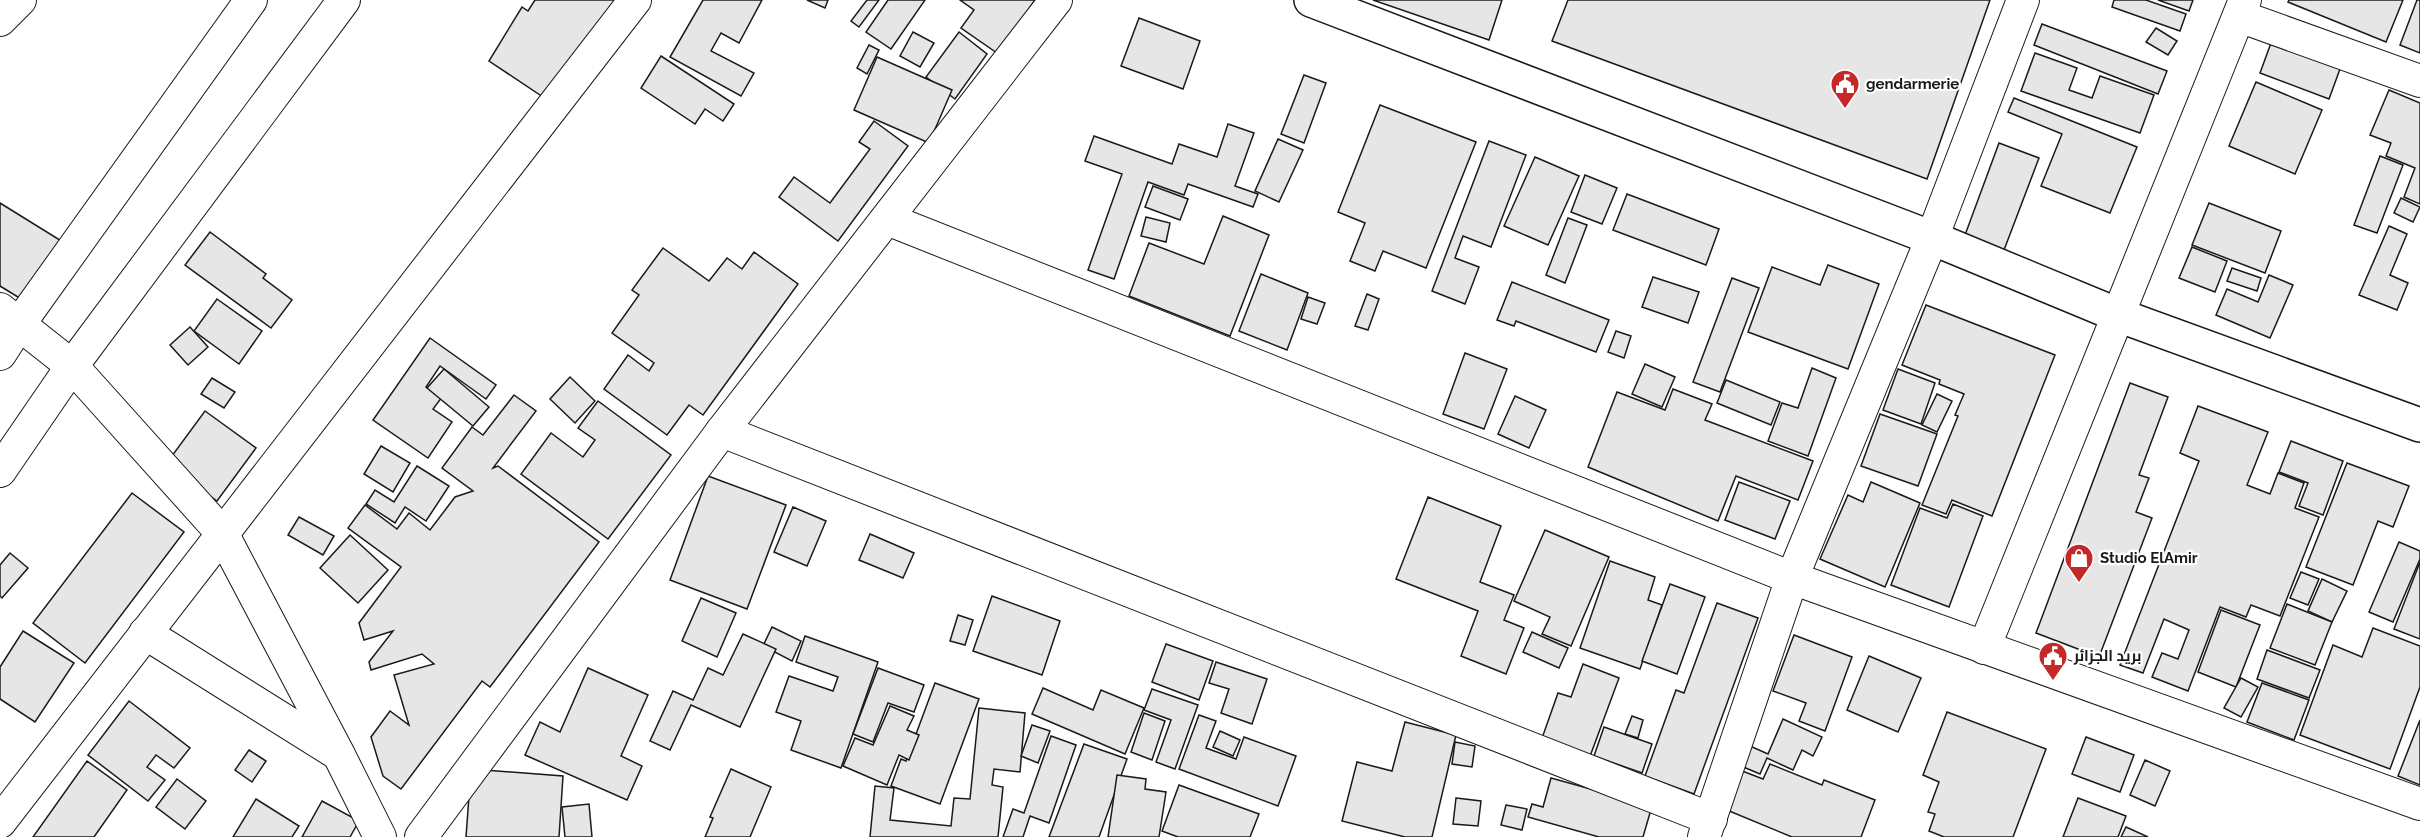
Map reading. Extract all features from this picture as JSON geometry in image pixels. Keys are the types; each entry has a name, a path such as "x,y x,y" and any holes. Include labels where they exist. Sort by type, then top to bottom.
{"main road":[{"path":"1311,0 1932,238 2118,315 2420,425"}],"street":[{"path":"0,20 20,0"},
{"path":"0,354 10,316 251,0"},
{"path":"0,471 72,366 343,0"},
{"path":"0,822 635,0"},
{"path":"421,837 723,431 1056,0"},
{"path":"723,431 1708,828 1792,578 1932,238 2023,0"},
{"path":"1984,648 2242,8 2420,81"},
{"path":"886,219 1792,578 2420,804"},
{"path":"10,316 72,366 222,533 380,837"},
{"path":"145,633 339,755"}],"building":[{"path":"535,0 617,0 549,101 489,61 522,7 528,11"},
{"path":"703,0 762,0 739,43 721,33 711,51 754,73 741,96 670,57"},
{"path":"807,0 828,0 825,8"},
{"path":"867,0 879,0 859,27 851,21"},
{"path":"888,0 925,0 891,49 866,32"},
{"path":"960,0 1035,0 997,53 961,28 974,10"},
{"path":"1373,0 1502,0 1489,40"},
{"name":"gendarmerie","path":"1568,0 1990,0 1927,179 1552,41"},
{"path":"2114,0 2146,0 2186,14 2180,31 2112,7"},
{"path":"2158,0 2193,0 2189,11"},
{"path":"2289,0 2403,0 2386,42 2288,2"},
{"path":"2417,0 2420,0 2420,53 2400,45"},
{"path":"1139,18 1200,41 1183,89 1121,66"},
{"path":"2042,24 2167,71 2158,94 2034,45"},
{"path":"2156,28 2177,41 2168,55 2146,42"},
{"path":"913,32 934,43 920,67 900,56"},
{"path":"959,32 987,54 955,99 926,77"},
{"path":"2271,43 2340,69 2329,99 2260,73"},
{"path":"869,45 879,50 867,74 857,68"},
{"path":"2035,53 2077,68 2069,90 2092,98 2100,76 2154,95 2140,133 2021,91"},
{"path":"661,56 734,104 723,121 705,109 695,124 641,88"},
{"path":"877,57 952,90 929,143 854,110"},
{"path":"1304,75 1326,83 1304,143 1281,134"},
{"path":"2256,82 2322,110 2295,174 2229,146"},
{"path":"2389,90 2420,103 2420,204 2404,197 2415,168 2386,156 2391,143 2370,135"},
{"path":"2014,98 2137,147 2110,213 2041,186 2062,134 2008,112"},
{"path":"1380,105 1476,142 1426,268 1383,251 1375,271 1350,261 1365,223 1338,212"},
{"path":"874,121 908,146 838,241 779,197 794,177 830,203 870,149 859,142"},
{"path":"1228,124 1254,133 1235,186 1258,194 1253,207 1188,184 1184,195 1148,182 1114,279 1088,270 1122,174 1085,161 1094,136 1172,164 1179,144 1217,157"},
{"path":"1278,139 1303,150 1279,202 1255,191"},
{"path":"1489,141 1526,155 1491,247 1463,236 1455,258 1479,267 1465,304 1432,291"},
{"path":"1999,143 2039,158 2004,250 1965,235"},
{"path":"2380,156 2403,165 2377,233 2354,225"},
{"path":"1535,157 1579,176 1548,245 1504,226"},
{"path":"1585,175 1617,188 1602,224 1571,212"},
{"path":"1153,186 1188,199 1180,220 1145,207"},
{"path":"1627,194 1719,229 1706,265 1613,230"},
{"path":"2401,198 2420,207 2413,222 2394,213"},
{"path":"0,203 63,242 26,302 0,286"},
{"path":"2209,203 2281,231 2265,273 2192,245"},
{"path":"1223,216 1269,235 1230,336 1129,296 1149,243 1204,264"},
{"path":"1146,217 1170,223 1166,242 1141,236"},
{"path":"1568,218 1587,225 1565,283 1546,275"},
{"path":"2389,226 2407,234 2390,275 2408,283 2397,310 2359,295"},
{"path":"210,232 266,274 263,278 292,300 271,328 185,265"},
{"path":"2192,247 2227,261 2215,292 2179,278"},
{"path":"663,248 709,281 727,258 742,269 754,252 798,284 703,415 689,405 667,435 604,389 628,355 649,371 654,363 612,333 639,295 632,290"},
{"path":"1828,265 1879,284 1848,369 1748,332 1772,267 1820,285"},
{"path":"2232,268 2261,278 2257,291 2227,281"},
{"path":"1261,274 1308,293 1287,350 1239,331"},
{"path":"2269,275 2293,285 2270,338 2216,315 2227,289 2258,302"},
{"path":"1653,277 1699,292 1688,323 1642,307"},
{"path":"1732,278 1759,288 1720,392 1693,382"},
{"path":"1512,282 1609,320 1596,352 1516,321 1514,326 1497,320"},
{"path":"1367,294 1379,299 1368,330 1355,326"},
{"path":"1308,297 1325,303 1317,324 1301,319"},
{"path":"217,299 262,331 239,364 194,331"},
{"path":"1926,305 2055,355 1992,516 1952,500 1946,514 1922,505 1958,416 1955,415 1964,394 1939,384 1940,380 1902,365"},
{"path":"190,327 208,347 188,365 170,345"},
{"path":"1616,331 1631,336 1624,358 1608,352"},
{"path":"430,338 496,385 486,399 440,366 426,387 442,397 433,409 452,422 428,458 373,420"},
{"path":"1465,353 1507,369 1484,429 1443,414"},
{"path":"1645,364 1675,377 1662,407 1632,394"},
{"path":"1812,368 1836,378 1808,456 1768,441 1782,403 1798,408"},
{"path":"444,369 489,407 473,426 427,388"},
{"path":"1898,369 1935,383 1921,424 1883,410"},
{"path":"570,377 595,401 575,423 550,399"},
{"path":"212,378 235,392 224,408 201,394"},
{"path":"1726,380 1780,402 1771,425 1717,403"},
{"path":"2130,383 2168,397 2139,475 2149,478 2136,512 2152,518 2099,657 2036,633"},
{"path":"1673,389 1712,404 1705,420 1813,461 1798,500 1736,476 1718,521 1588,467 1617,392 1665,410"},
{"path":"1937,394 1952,401 1937,432 1922,425"},
{"path":"514,395 536,411 493,468 498,466 599,542 490,687 482,681 401,789 383,776 371,737 390,711 409,725 394,675 434,664 422,654 371,670 369,662 393,631 364,640 359,623 401,567 348,528 365,505 397,529 409,513 430,530 455,497 473,491 442,468 472,427 483,435"},
{"path":"1515,396 1546,410 1529,448 1498,434"},
{"path":"598,401 671,455 608,539 521,474 551,433 583,457 595,440 578,428"},
{"path":"2198,406 2268,432 2247,485 2270,494 2278,473 2304,483 2295,508 2319,517 2280,616 2251,605 2246,617 2220,607 2188,691 2152,677 2162,653 2178,659 2189,630 2164,619 2143,673 2120,665 2199,461 2180,453"},
{"path":"205,411 256,448 217,501 166,464"},
{"path":"1880,414 1937,434 1918,486 1861,466"},
{"path":"2291,441 2343,461 2323,515 2299,506 2308,483 2279,472"},
{"path":"381,446 410,463 393,492 364,474"},
{"path":"2347,463 2409,486 2393,527 2378,521 2353,585 2306,567"},
{"path":"417,466 449,486 426,521 405,507 395,523 366,504 375,490 394,502"},
{"path":"708,476 786,505 747,609 670,580"},
{"path":"1739,482 1790,501 1775,539 1725,520"},
{"path":"1871,482 1920,503 1885,587 1820,559 1848,495 1863,502"},
{"path":"132,493 184,532 85,663 33,623"},
{"path":"1428,497 1501,526 1480,582 1514,595 1504,620 1524,628 1506,674 1461,656 1478,611 1396,579"},
{"path":"1953,504 1983,516 1949,607 1891,585 1920,508 1947,518"},
{"path":"793,507 826,521 807,566 774,552"},
{"path":"299,517 334,536 323,555 288,535"},
{"path":"1545,530 1609,557 1571,646 1542,634 1550,617 1514,601"},
{"path":"870,534 914,553 903,578 859,560"},
{"path":"350,535 388,570 358,603 320,568"},
{"path":"2399,542 2420,551 2420,559 2393,622 2369,612"},
{"path":"10,553 28,568 2,598 0,596 0,565"},
{"path":"1610,561 1655,577 1648,600 1662,605 1640,669 1580,648"},
{"path":"2420,562 2420,639 2394,629"},
{"path":"2301,572 2319,579 2308,605 2290,598"},
{"path":"2322,579 2347,591 2332,622 2308,611"},
{"path":"1670,584 1705,597 1677,674 1642,661"},
{"path":"992,596 1060,621 1042,675 973,651"},
{"path":"701,598 736,613 717,657 682,641"},
{"path":"1717,603 1758,618 1694,794 1645,776 1676,690 1684,693"},
{"path":"2287,604 2332,622 2315,665 2270,648"},
{"path":"2221,610 2260,625 2236,687 2198,672"},
{"path":"958,615 973,620 965,645 950,641"},
{"path":"772,627 801,641 792,661 763,646"},
{"path":"2373,628 2420,646 2420,687 2390,769 2300,735 2333,645 2362,657"},
{"path":"23,631 74,663 35,722 0,699 0,667"},
{"path":"1532,632 1568,648 1559,668 1523,652"},
{"path":"743,634 776,649 740,727 691,705 670,750 650,741 673,691 693,700 708,668 723,675"},
{"path":"1794,635 1852,657 1825,731 1799,721 1806,703 1773,691"},
{"path":"805,636 878,662 841,768 791,750 801,721 776,712 789,676 833,691 838,677 796,662"},
{"path":"1166,644 1213,661 1199,700 1152,682"},
{"path":"2267,650 2320,670 2309,698 2257,679"},
{"path":"1869,656 1921,678 1898,732 1847,710"},
{"path":"1216,662 1267,679 1252,724 1221,713 1229,689 1209,683"},
{"path":"1583,664 1619,678 1589,759 1541,741 1558,693 1571,697"},
{"path":"588,668 648,695 621,756 642,766 627,800 525,755 540,722 560,732"},
{"path":"878,668 924,685 914,712 888,703 873,742 853,734"},
{"path":"2241,678 2258,687 2241,717 2224,708"},
{"path":"935,683 979,699 940,804 891,786 901,759 906,761"},
{"path":"2262,683 2309,700 2294,740 2247,722"},
{"path":"1043,688 1093,710 1101,690 1144,708 1125,754 1032,714"},
{"path":"1152,689 1198,705 1175,769 1156,762 1171,720 1144,710"},
{"path":"129,701 190,748 174,768 156,755 147,767 165,780 148,801 88,755"},
{"path":"890,706 914,716 907,730 919,735 909,760 899,755 887,785 843,766 855,738 873,745"},
{"path":"979,708 1025,713 1020,772 994,769 992,785 1003,787 998,837 870,837 875,786 894,788 890,820 951,826 954,798 970,799"},
{"path":"1947,712 2046,749 2013,837 1944,837 1929,831 1935,814 1928,812 1939,782 1923,775"},
{"path":"1144,713 1165,721 1152,760 1131,752"},
{"path":"1199,715 1216,721 1206,748 1236,759 1244,737 1296,756 1278,806 1179,769"},
{"path":"1632,716 1643,720 1638,738 1625,734"},
{"path":"1783,719 1822,737 1813,756 1802,750 1793,770 1767,758 1760,774 1741,766 1750,746 1768,754"},
{"path":"2420,720 2420,785 2398,776"},
{"path":"1405,722 1456,735 1432,837 1405,837 1342,821 1357,762 1392,771"},
{"path":"1032,725 1050,731 1038,763 1021,756"},
{"path":"1604,727 1652,744 1642,773 1594,756"},
{"path":"1220,731 1240,740 1233,756 1213,747"},
{"path":"1051,736 1076,745 1049,823 1030,816 1023,837 1003,837 1013,809 1024,813"},
{"path":"2086,737 2134,755 2120,792 2072,774"},
{"path":"1455,742 1475,746 1472,767 1452,764"},
{"path":"1084,744 1127,759 1099,837 1049,837"},
{"path":"249,750 266,761 252,782 235,770"},
{"path":"2145,760 2170,771 2155,806 2130,795"},
{"path":"87,761 127,790 94,837 33,837"},
{"path":"1770,764 1822,785 1824,780 1875,800 1861,837 1792,837 1722,808 1737,769 1763,779"},
{"path":"471,769 563,776 559,837 466,837"},
{"path":"731,769 771,787 750,837 705,837 713,818 710,817"},
{"path":"1117,775 1146,779 1145,789 1166,792 1159,837 1108,837"},
{"path":"1551,778 1652,806 1643,837 1599,837 1528,817 1532,804 1543,807"},
{"path":"177,779 206,801 185,829 156,807"},
{"path":"1179,785 1259,814 1250,837 1178,837 1162,831"},
{"path":"1456,798 1481,801 1478,826 1453,824"},
{"path":"2078,798 2126,816 2118,837 2063,837"},
{"path":"256,799 299,826 292,837 233,837"},
{"path":"322,801 359,821 350,837 302,837"},
{"path":"589,804 592,837 565,837 562,807"},
{"path":"1506,805 1527,809 1522,830 1501,825"},
{"path":"2126,827 2148,837 2121,837"}],"place":[{"name":"gendarmerie","path":"1845,110"},
{"name":"Studio ElAmir","path":"2079,584"},
{"name":"بريد الجزائر","path":"2053,682"}]}
